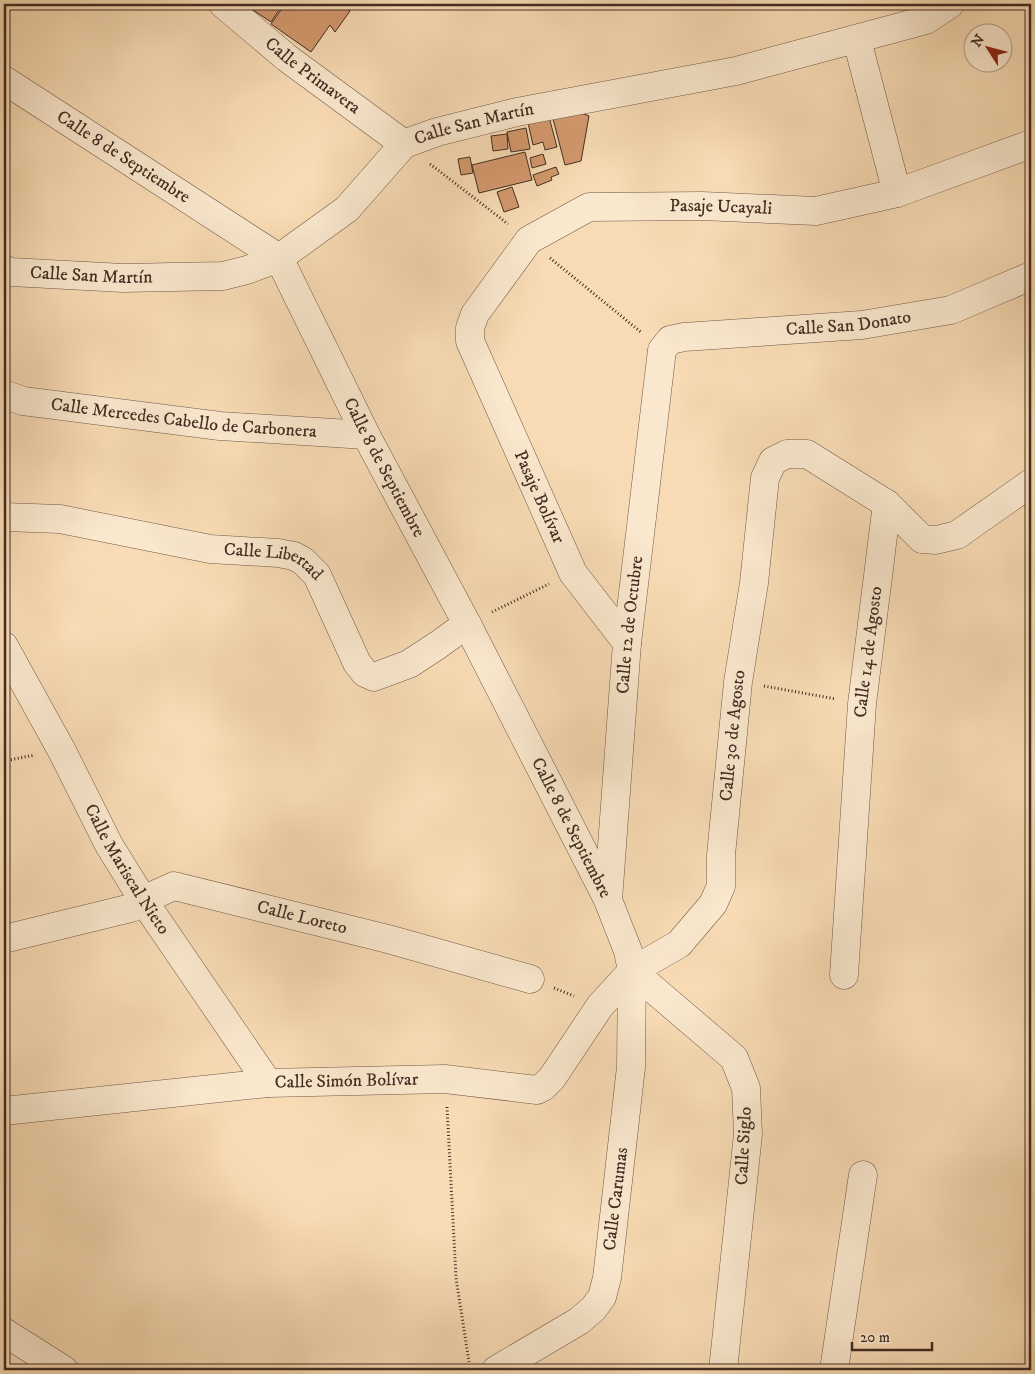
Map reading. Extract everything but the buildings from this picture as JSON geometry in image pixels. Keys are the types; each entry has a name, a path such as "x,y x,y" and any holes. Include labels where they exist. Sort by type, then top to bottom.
{"street":[{"name":"Calle Primavera","path":"223,4 288,58 404,144"},
{"name":"Calle San Martín","path":"4,269 11,272 122,278 223,276 247,270 279,258 348,209 404,144 437,132 517,112 736,72 926,20 950,4"},
{"path":"857,40 897,193"},
{"name":"Calle 8 de Septiembre","path":"4,80 279,258 366,435 467,624 608,900 628,951 632,971"},
{"name":"Pasaje Ucayali","path":"470,341 470,328 475,314 529,240 589,208 702,206 816,211 897,193 1031,144"},
{"name":"Calle San Donato","path":"662,350 670,340 684,337 862,326 951,310 1031,276"},
{"name":"Pasaje Bolívar","path":"470,341 573,573 627,643"},
{"name":"Calle 12 de Octubre","path":"608,900 627,643 662,350"},
{"name":"Calle Mercedes Cabello de Carbonera","path":"4,394 23,401 220,426 366,435"},
{"name":"Calle 30 de Agosto","path":"632,971 679,944 713,904 720,886 738,682 754,583 765,478 773,461 787,454 807,454 887,504"},
{"path":"887,504 922,539 936,540 957,535 1031,483"},
{"name":"Calle 14 de Agosto","path":"844,975 862,704 887,504"},
{"name":"Calle Libertad","path":"4,517 60,519 210,549 278,553 294,556 303,561 316,575 357,663 374,678 409,664 467,624"},
{"name":"Calle Mariscal Nieto","path":"4,646 62,750 109,845 143,900 268,1082"},
{"name":"Calle Loreto","path":"4,939 131,908 143,900 174,886 388,939 530,979"},
{"name":"Calle Simón Bolívar","path":"4,1110 268,1082 445,1079 536,1090 543,1087 552,1078 600,1006 632,971"},
{"name":"Calle Carumas","path":"496,1370 579,1320 594,1309 602,1297 607,1278 631,1067 632,971"},
{"name":"Calle Siglo","path":"632,971 734,1058 746,1088 748,1134 723,1370"},
{"path":"834,1370 863,1175"},
{"path":"4,1332 64,1370"}],"path":[{"path":"467,624 573,573"},
{"path":"738,682 862,704"},
{"path":"530,979 600,1006"},
{"path":"445,1079 456,1278 470,1370"}]}
